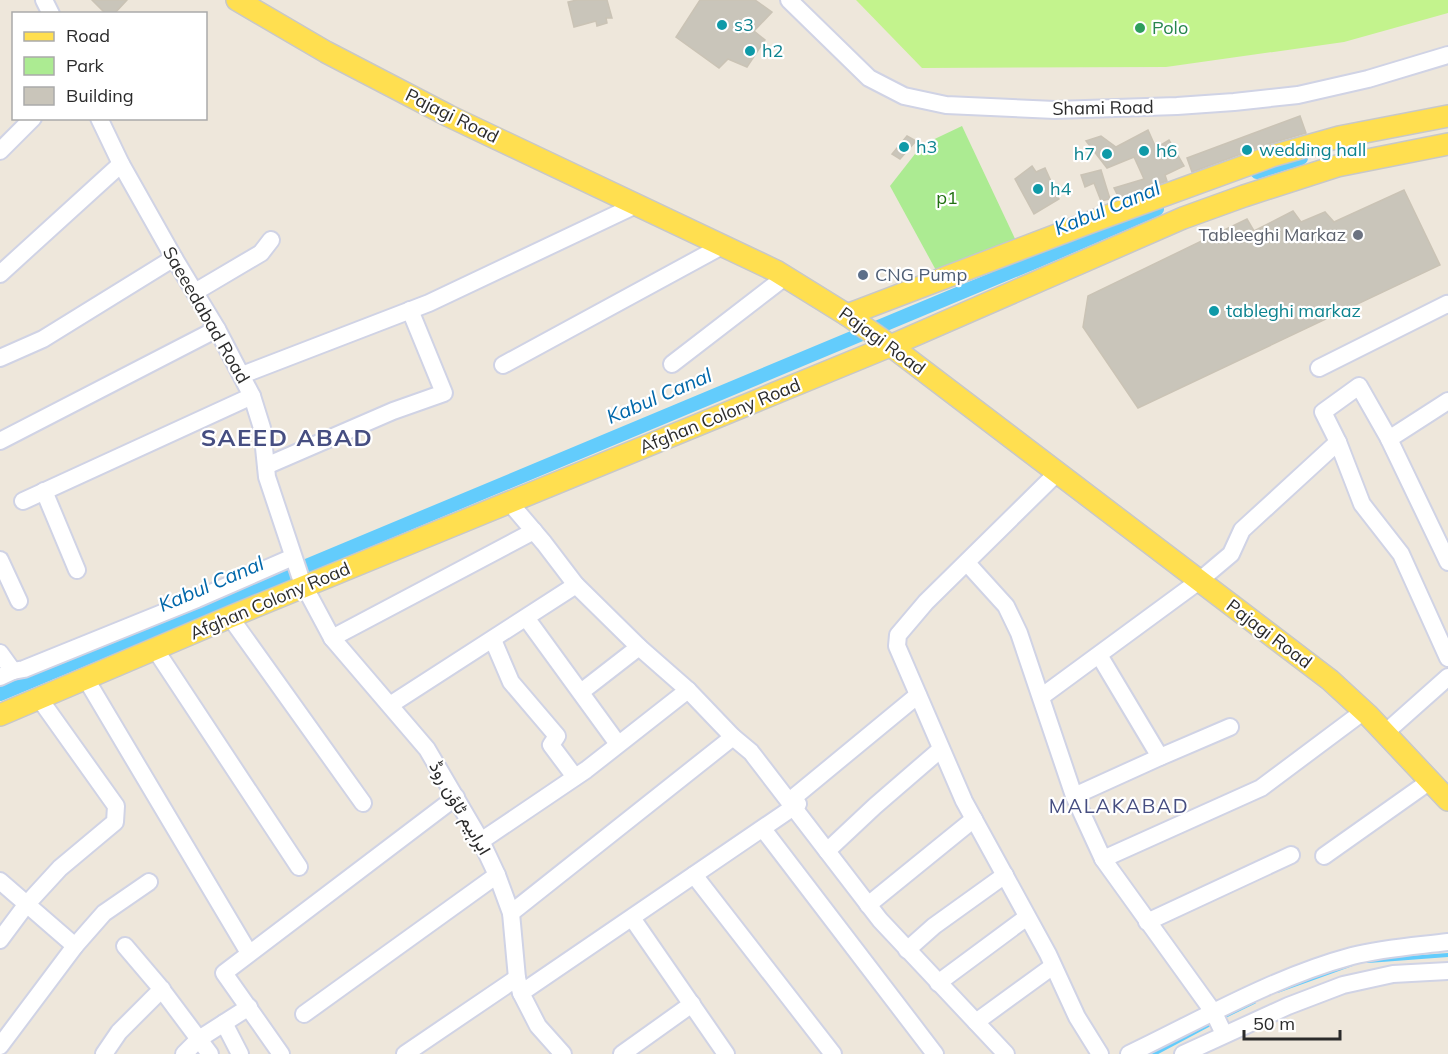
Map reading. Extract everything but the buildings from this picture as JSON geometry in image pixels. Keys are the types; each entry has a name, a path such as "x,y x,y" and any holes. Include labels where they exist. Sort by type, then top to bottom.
{"main road":[{"name":"Pajagi Road","path":"237,0 326,52 448,116 785,277 853,319 1330,680 1386,733 1448,800"},
{"path":"853,319 1097,238 1272,156 1339,137 1448,116"},
{"name":"Afghan Colony Road","path":"0,715 303,584 510,502 886,346 1097,238 1183,218 1337,166 1448,144"}],"street":[{"name":"Shami Road","path":"789,0 869,78 904,96 946,105 1055,110 1245,101 1298,95 1356,82 1448,55"},
{"path":"0,151 31,120"},
{"name":"Saeeedabad Road","path":"100,120 121,164 217,329 252,396 262,428 267,477 303,584"},
{"path":"0,274 121,164"},
{"path":"242,375 410,310 636,205"},
{"path":"195,292 261,253 271,240"},
{"path":"503,365 722,246"},
{"path":"0,358 43,339 174,258"},
{"path":"672,364 785,277"},
{"path":"1319,368 1448,305"},
{"path":"266,466 393,411 444,393 410,310"},
{"path":"0,441 217,329"},
{"path":"1448,562 1389,439 1359,386 1323,412 1338,442 1362,504 1401,554 1448,658"},
{"path":"23,501 252,396"},
{"path":"1389,439 1448,401"},
{"path":"1041,698 1199,581 1231,554 1242,530 1338,442"},
{"path":"1057,473 926,602 898,635 897,646 974,819 1053,966 1077,1017 1100,1054"},
{"path":"44,491 77,570"},
{"path":"510,502 576,585 639,648 688,690 733,738 751,752 868,905 907,950 1006,1054"},
{"path":"332,638 534,531"},
{"path":"0,653 6,674 24,669 293,557"},
{"path":"0,560 20,601"},
{"path":"967,563 1006,606 1019,633 1074,796 1103,859 1219,1024"},
{"name":"ابراہیم ٹاؤن روڈ","path":"303,584 332,638 426,749 481,841 497,875 511,914 519,986 538,1026 562,1054"},
{"path":"390,705 527,619 576,585"},
{"path":"230,617 363,803"},
{"path":"527,619 618,744"},
{"path":"493,640 511,682 557,736 550,745 575,777"},
{"path":"581,692 639,648"},
{"path":"155,649 299,867"},
{"path":"1099,655 1160,757"},
{"path":"1386,733 1448,677"},
{"path":"86,679 249,953"},
{"path":"481,841 575,777 688,690"},
{"path":"405,1054 632,918 794,808 798,804 793,798 918,695"},
{"path":"0,940 26,905 60,868 115,822 116,806 39,699"},
{"path":"1103,859 1261,788 1364,711"},
{"path":"1074,796 1230,727"},
{"path":"511,914 733,738"},
{"path":"827,851 941,749"},
{"path":"1324,856 1430,781"},
{"path":"281,1054 224,973 456,796"},
{"path":"868,905 974,819"},
{"path":"763,829 935,1054"},
{"path":"1147,922 1291,855"},
{"path":"304,1014 497,875"},
{"path":"694,875 833,1054"},
{"path":"907,950 934,926 1005,875"},
{"path":"0,881 75,946"},
{"path":"0,1046 75,946 104,913 149,882"},
{"path":"938,982 1027,917"},
{"path":"632,918 726,1054"},
{"path":"1183,1054 1219,1024 1283,980 1378,950 1448,942"},
{"path":"125,946 162,989 210,1054"},
{"path":"976,1022 1053,966"},
{"path":"1130,1054 1219,1024 1288,1006 1343,985 1392,974 1448,971"},
{"path":"104,1054 119,1032 162,989"},
{"path":"621,1054 692,1004"},
{"path":"184,1054 199,1039 249,1007"},
{"path":"224,1023 240,1054"}],"green space":[{"name":"Polo","path":"856,0 1448,0 1448,13 1344,42 1166,67 922,68"},
{"name":"p1","path":"962,126 1017,243 938,274 890,186 922,145"}],"waterway":[{"name":"Kabul Canal","path":"1257,172 1301,158"},
{"name":"Kabul Canal","path":"0,694 1157,209"},
{"path":"1368,961 1448,955"},
{"path":"1277,991 1352,964"},
{"path":"1221,1018 1254,1002"},
{"path":"1154,1054 1214,1022"}],"place":[{"name":"s3","path":"722,25"},
{"name":"Polo","path":"1140,28"},
{"name":"h2","path":"750,51"},
{"name":"h3","path":"904,147"},
{"name":"wedding hall","path":"1247,150"},
{"name":"h6","path":"1144,151"},
{"name":"h7","path":"1107,154"},
{"name":"h4","path":"1038,189"},
{"name":"Tableeghi Markaz","path":"1358,235"},
{"name":"CNG Pump","path":"863,275"},
{"name":"tableghi markaz","path":"1214,311"}],"district":[{"name":"SAEED ABAD","path":"287,438"},
{"name":"MALAKABAD","path":"1119,806"}]}
